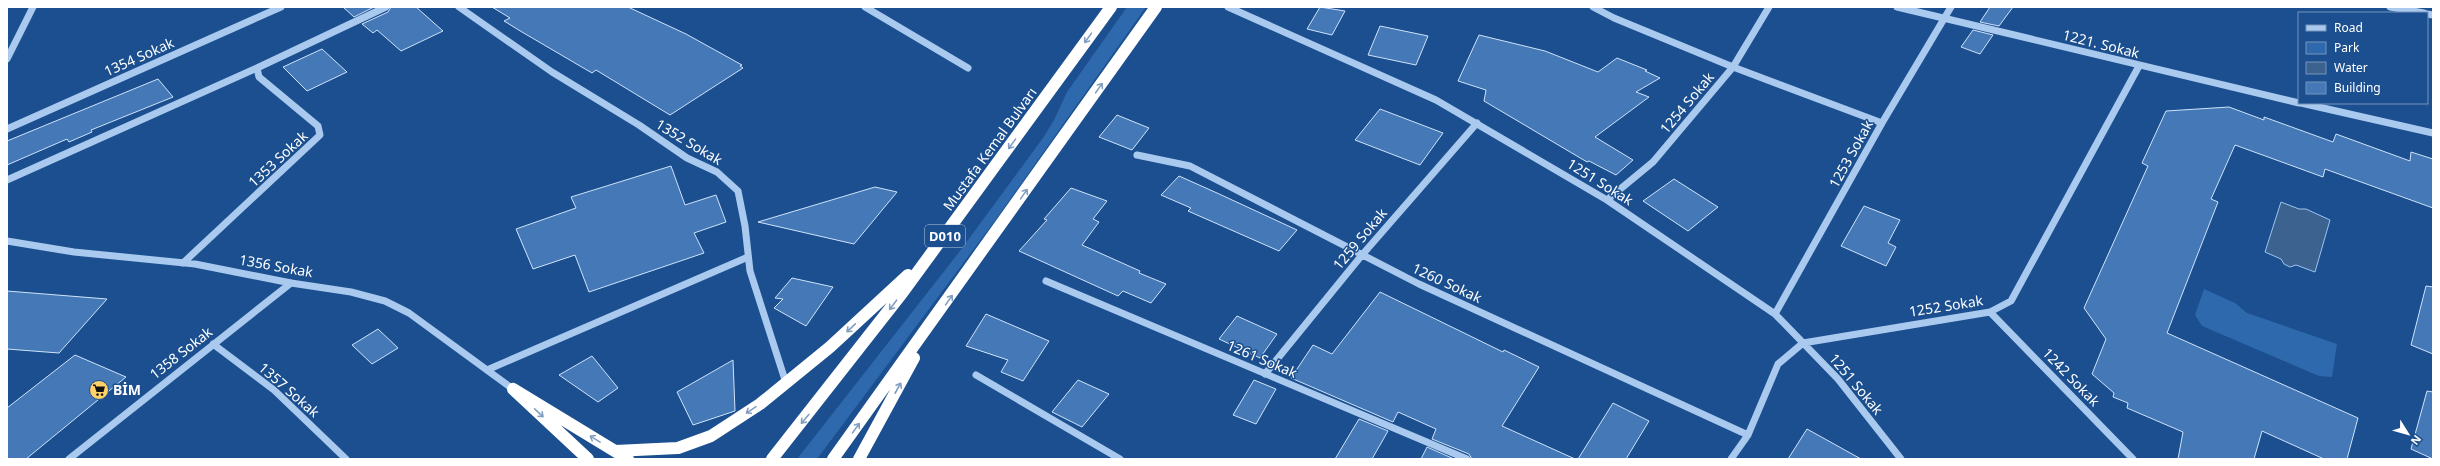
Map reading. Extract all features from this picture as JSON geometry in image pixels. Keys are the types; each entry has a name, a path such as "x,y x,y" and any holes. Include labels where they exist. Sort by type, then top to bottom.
{"highway":[{"name":"Mustafa Kemal Bulvarı","path":"772,459 823,398 931,254 1111,7"},
{"name":"D010","path":"832,459 938,314 1156,7"},
{"path":"615,451 678,448 711,436 760,404 830,347 931,254"},
{"path":"859,459 938,314"},
{"path":"513,389 588,459"},
{"path":"513,389 628,459"},
{"path":"564,437 577,459"}],"street":[{"path":"7,59 33,7"},
{"name":"1354 Sokak","path":"7,129 281,7"},
{"path":"7,180 257,68 386,7"},
{"name":"1352 Sokak","path":"459,7 552,72 639,125 687,158 717,172 738,191 745,226 750,272 786,383"},
{"path":"865,7 968,68"},
{"name":"1251 Sokak","path":"1228,7 1436,100 1607,200 1774,314 1838,379 1901,459"},
{"path":"1593,7 1614,18 1733,67 1882,123"},
{"name":"1254 Sokak","path":"1607,200 1653,162 1733,67 1769,7"},
{"name":"1221. Sokak","path":"1897,7 1946,17 2139,66 2298,103"},
{"name":"1253 Sokak","path":"1774,314 1882,123 1951,7"},
{"path":"2390,7 2418,12"},
{"name":"1252 Sokak","path":"1803,343 1990,312 2011,301 2139,66"},
{"name":"1353 Sokak","path":"183,263 320,135 318,126 259,77 257,68"},
{"name":"1221. Sokak","path":"2304,104 2433,133"},
{"name":"1259 Sokak","path":"1266,374 1362,255 1477,123"},
{"name":"1260 Sokak","path":"1137,155 1190,166 1419,284 1748,435"},
{"name":"1356 Sokak","path":"7,241 74,252 183,263 291,283 351,292 385,301 409,313 513,389"},
{"path":"487,370 748,257"},
{"name":"1261 Sokak","path":"1046,281 1361,416 1467,459"},
{"name":"1358 Sokak","path":"68,459 291,283"},
{"name":"1242 Sokak","path":"1990,312 2133,459"},
{"path":"1731,459 1748,435 1778,364 1803,343"},
{"name":"1357 Sokak","path":"213,344 274,390 346,459"},
{"path":"976,375 1120,459"}],"green space":[{"path":"1127,7 1146,7 994,222 817,459 797,459 960,251 1043,138 1054,120 1067,92"},
{"path":"2204,289 2235,303 2247,313 2337,344 2332,377 2319,376 2202,326 2195,315"}],"water":[{"path":"2281,202 2299,209 2306,209 2330,220 2315,272 2296,265 2290,267 2284,264 2281,259 2265,252"}],"building":[{"path":"343,7 374,7 354,17"},
{"path":"391,7 416,7 443,31 401,51 377,30 373,33 362,24 388,12"},
{"path":"492,7 628,7 686,34 742,65 740,66 743,68 670,115 596,70 592,73 522,32 504,21 510,18"},
{"path":"1320,7 1345,11 1332,35 1307,29"},
{"path":"1990,7 2013,7 1999,26 1980,22"},
{"path":"1380,26 1428,36 1416,65 1368,55"},
{"path":"1973,30 1993,35 1980,54 1961,47"},
{"path":"1479,35 1545,51 1598,72 1617,58 1647,70 1645,71 1660,78 1636,92 1649,97 1595,137 1633,160 1616,175 1589,161 1587,162 1484,101 1486,90 1458,81"},
{"path":"322,49 347,72 307,91 283,67"},
{"path":"158,79 173,97 91,130 92,132 69,142 67,139 7,165 7,141"},
{"path":"2229,107 2264,120 2264,117 2333,142 2336,134 2410,161 2411,152 2433,159 2433,208 2325,169 2323,177 2235,145 2211,199 2218,202 2167,333 2358,418 2347,459 2324,459 2262,431 2254,459 2178,459 2183,432 2127,408 2128,403 2113,397 2114,393 2092,374 2106,339 2084,308 2148,166 2142,163 2166,111"},
{"path":"1380,109 1443,133 1420,165 1355,140"},
{"path":"1117,115 1149,128 1132,150 1099,137"},
{"path":"671,166 685,205 716,195 726,222 694,233 704,253 589,292 575,255 533,269 516,229 576,208 571,197"},
{"path":"1179,176 1297,230 1279,251 1188,211 1191,208 1161,195"},
{"path":"1674,179 1718,207 1688,231 1643,201"},
{"path":"875,187 897,192 854,244 758,222"},
{"path":"1071,188 1107,201 1093,219 1099,222 1082,245 1140,271 1139,273 1166,284 1151,303 1123,291 1118,296 1019,251 1047,220 1044,219"},
{"path":"1864,206 1900,220 1888,243 1896,247 1886,266 1841,246"},
{"path":"792,278 833,287 806,326 774,308 783,299 775,298"},
{"path":"2426,286 2433,287 2433,354 2411,345"},
{"path":"7,291 107,299 59,353 7,349"},
{"path":"1380,292 1503,352 1504,350 1539,367 1502,426 1575,459 1472,459 1469,454 1432,439 1436,429 1398,412 1393,422 1291,378 1313,345 1332,354"},
{"path":"986,314 1049,341 1023,381 1001,372 1008,360 966,346"},
{"path":"1237,316 1277,334 1260,358 1219,339"},
{"path":"378,329 398,348 372,364 352,345"},
{"path":"75,355 126,377 26,459 7,459 7,408"},
{"path":"592,356 618,388 598,402 559,375"},
{"path":"733,360 735,411 693,425 677,392"},
{"path":"1078,380 1109,394 1082,427 1052,412"},
{"path":"1254,380 1276,389 1256,424 1233,415"},
{"path":"2427,391 2433,392 2433,459 2411,449"},
{"path":"1613,403 1649,421 1626,459 1578,459"},
{"path":"1359,419 1388,431 1372,459 1335,459"},
{"path":"1807,429 1861,459 1788,459"},
{"path":"1427,447 1454,459 1421,459"}],"place":[{"name":"BİM","path":"99,390"}]}
